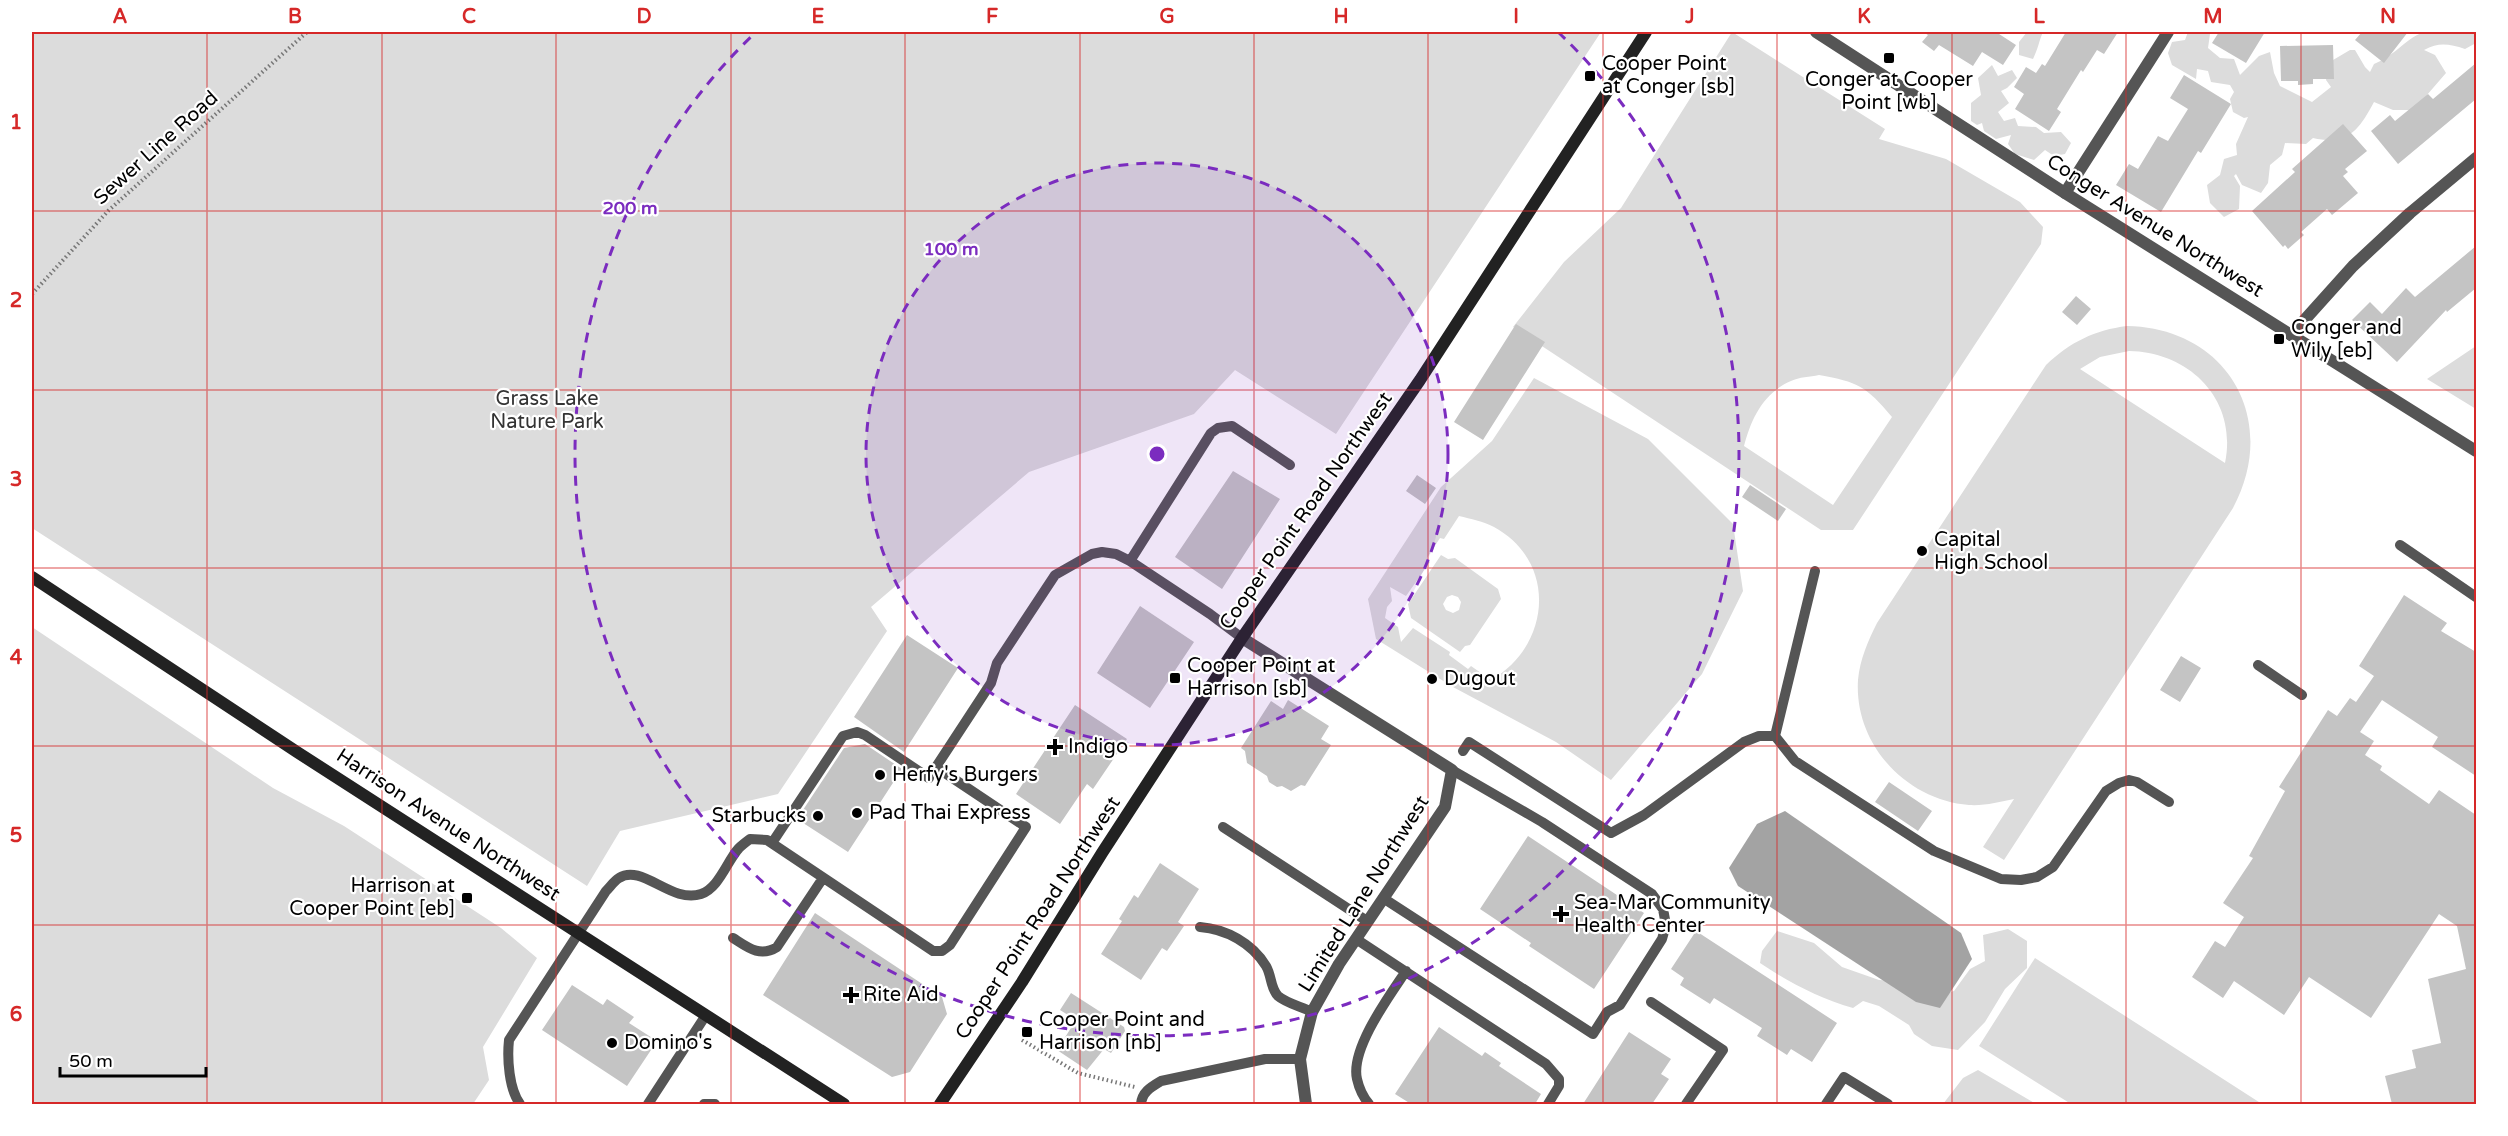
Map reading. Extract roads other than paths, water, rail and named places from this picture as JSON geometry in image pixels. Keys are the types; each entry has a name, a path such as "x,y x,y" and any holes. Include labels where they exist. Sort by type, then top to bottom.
{"main road":[{"name":"Cooper Point Road Northwest","path":"940,1104 1022,982 1102,853 1242,638 1420,380 1646,32"},
{"name":"Harrison Avenue Northwest","path":"32,577 844,1104"}],"street":[{"name":"Conger Avenue Northwest","path":"1816,32 2065,193 2476,451"},
{"path":"2065,193 2168,32"},
{"path":"2291,335 2353,266 2410,213 2476,158"},
{"path":"1242,638 1452,770"},
{"name":"Limited Lane Northwest","path":"1306,1104 1300,1059 1312,1012 1339,964 1445,807 1452,770"}],"lane":[{"path":"1130,561 1211,434 1218,428 1232,426 1290,465"},
{"path":"2400,545 2476,597"},
{"path":"520,1104 516,1098 507,1054 509,1040 606,891 619,878 630,874 641,876 664,890 684,896 703,894 716,881 738,848 750,839 767,840 933,951 942,951 950,945 1026,826 936,767 991,683 997,663 1055,575 1092,554 1102,552 1116,554 1210,614 1242,638"},
{"path":"1775,736 1815,571"},
{"path":"2258,665 2302,695"},
{"path":"772,843 843,736 857,732 865,735 929,778"},
{"path":"1464,751 1469,742 1611,833 1644,815 1744,742 1758,736 1775,736 1796,761 1934,851 2001,879 2021,880 2037,877 2053,867 2106,791 2119,783 2128,780 2138,782 2169,802"},
{"path":"1383,898 1593,1034 1607,1012 1620,1005 1662,939 1666,925 1663,909 1652,894 1542,822 1452,770"},
{"path":"1223,827 1367,921"},
{"path":"733,938 751,950 760,952 771,951 777,947 823,878"},
{"path":"1200,927 1225,932 1247,945 1266,967 1272,988 1279,997 1312,1012"},
{"path":"1356,939 1546,1064 1559,1079 1559,1086 1548,1104"},
{"path":"1369,1104 1356,1078 1358,1061 1372,1023 1406,971"},
{"path":"1651,1002 1723,1050 1686,1104"},
{"path":"648,1104 706,1015"},
{"path":"1141,1104 1141,1099 1147,1089 1161,1081 1265,1059 1300,1059"},
{"path":"1826,1104 1844,1077 1888,1104"},
{"path":"704,1104 715,1104"}],"place":[{"name":"Conger at Cooper Point [wb]","path":"1889,58"},
{"name":"Cooper Point at Conger [sb]","path":"1590,76"},
{"name":"Conger and Wily [eb]","path":"2279,339"},
{"name":"Capital High School","path":"1922,551"},
{"name":"Cooper Point at Harrison [sb]","path":"1175,678"},
{"name":"Dugout","path":"1432,679"},
{"name":"Indigo","path":"1055,747"},
{"name":"Herfy's Burgers","path":"880,775"},
{"name":"Pad Thai Express","path":"857,813"},
{"name":"Starbucks","path":"818,816"},
{"name":"Harrison at Cooper Point [eb]","path":"467,898"},
{"name":"Sea-Mar Community Health Center","path":"1561,914"},
{"name":"Rite Aid","path":"851,995"},
{"name":"Cooper Point and Harrison [nb]","path":"1027,1032"},
{"name":"Domino's","path":"612,1043"}],"park label":[{"name":"Grass Lake Nature Park","path":"547,410"}]}
